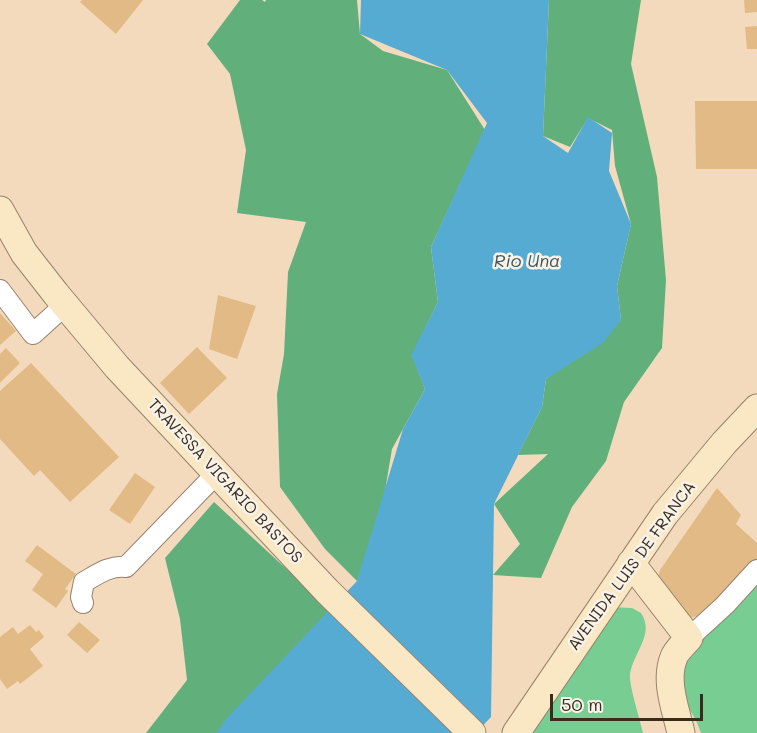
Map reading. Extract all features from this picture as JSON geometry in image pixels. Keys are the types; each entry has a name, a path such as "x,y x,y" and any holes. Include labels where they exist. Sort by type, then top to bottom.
{"main road":[{"name":"TRAVESSA VIGARIO BASTOS","path":"0,210 24,253 117,367 327,591 472,733"},
{"name":"AVENIDA LUIS DE FRANCA","path":"516,733 672,506 724,443 757,408"},
{"path":"631,563 689,638 674,657 670,680 671,694 681,733"}],"street":[{"path":"0,290 33,334 65,305"},
{"path":"82,603 84,582 117,566 126,567 217,473"},
{"path":"689,638 725,605 757,570"}],"green space":[{"path":"240,0 265,2 266,0 357,0 360,34 383,51 447,70 485,130 431,247 438,302 412,355 425,389 392,449 380,521 357,581 325,549 280,487 277,394 284,354 288,272 306,222 237,213 246,150 230,74 207,44"},
{"path":"549,0 641,0 631,64 657,177 666,280 662,348 624,402 606,461 572,507 541,578 493,575 520,544 494,504 548,454 518,455 542,407 546,379 621,320 617,286 631,224 615,166 612,130 588,118 570,147 543,136"},
{"path":"214,502 333,612 224,733 146,733 187,680 180,619 165,558"},
{"path":"757,572 757,733 701,733 696,720 677,690 679,644"},
{"path":"610,607 632,608 641,613 645,621 645,635 630,674 643,733 518,733"}],"water":[{"name":"Rio Una","path":"361,0 549,0 543,136 568,153 588,117 612,133 609,171 631,224 617,286 621,320 603,343 546,379 542,407 494,504 491,717 476,733 216,733 228,717 357,581 403,429 425,389 411,355 438,302 431,247 487,123 447,70 360,34"}],"building":[{"path":"82,0 143,0 116,34 80,2"},
{"path":"744,0 757,0 757,12 745,13"},
{"path":"757,26 757,49 747,49 745,27"},
{"path":"695,101 757,101 757,169 696,169"},
{"path":"218,295 256,306 237,359 209,349"},
{"path":"0,313 16,331 0,345"},
{"path":"197,347 227,378 189,414 160,383"},
{"path":"6,348 20,363 0,383 0,354"},
{"path":"31,363 119,457 70,502 40,470 34,476 0,439 0,391"},
{"path":"135,473 155,487 130,524 109,510"},
{"path":"717,488 741,515 736,524 757,543 757,562 707,613 690,618 657,580 660,570"},
{"path":"37,545 76,574 65,589 68,591 56,608 32,590 43,574 25,561"},
{"path":"79,622 100,640 87,653 67,635"},
{"path":"30,625 36,632 39,630 44,637 30,649 43,666 20,684 18,681 7,689 0,679 0,637 13,627 18,634"}]}
